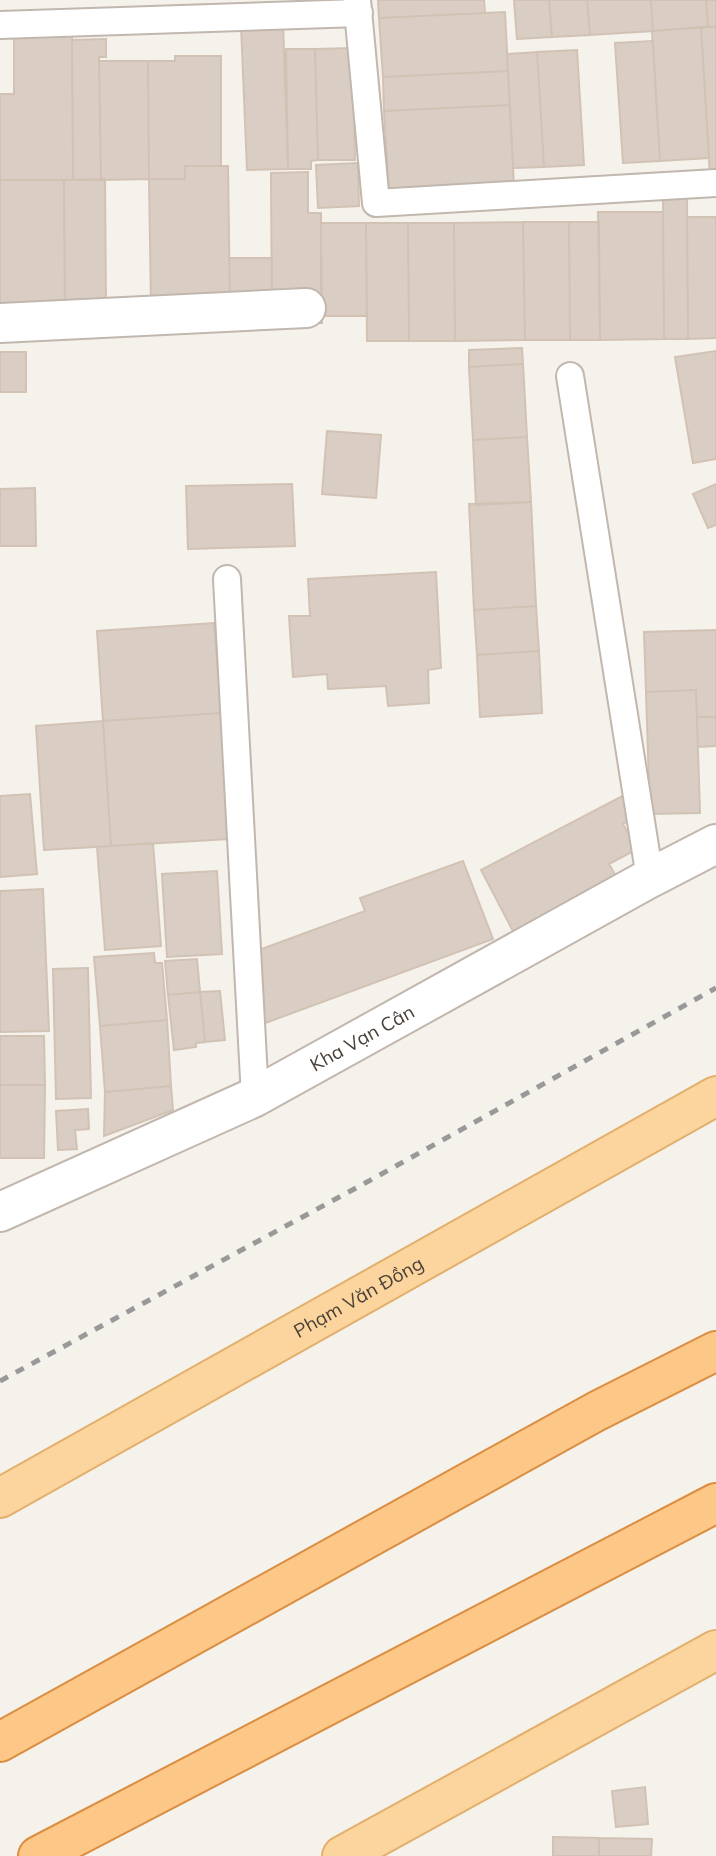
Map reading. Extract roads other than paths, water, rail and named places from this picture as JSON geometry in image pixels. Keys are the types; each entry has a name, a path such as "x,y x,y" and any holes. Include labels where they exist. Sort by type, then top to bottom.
{"highway":[{"path":"0,1742 597,1410 716,1351"},
{"path":"38,1856 716,1503"}],"main road":[{"name":"Phạm Văn Đồng","path":"0,1497 716,1096"},
{"path":"342,1856 716,1650"}],"street":[{"path":"0,323 306,308"},
{"name":"Kha Vạn Cân","path":"0,1212 255,1097 716,844"}],"lane":[{"path":"0,25 358,6 376,203 716,183"},
{"path":"570,376 650,878"},
{"path":"227,579 255,1097"}],"railway":[{"path":"0,1381 367,1182 716,988"}]}
